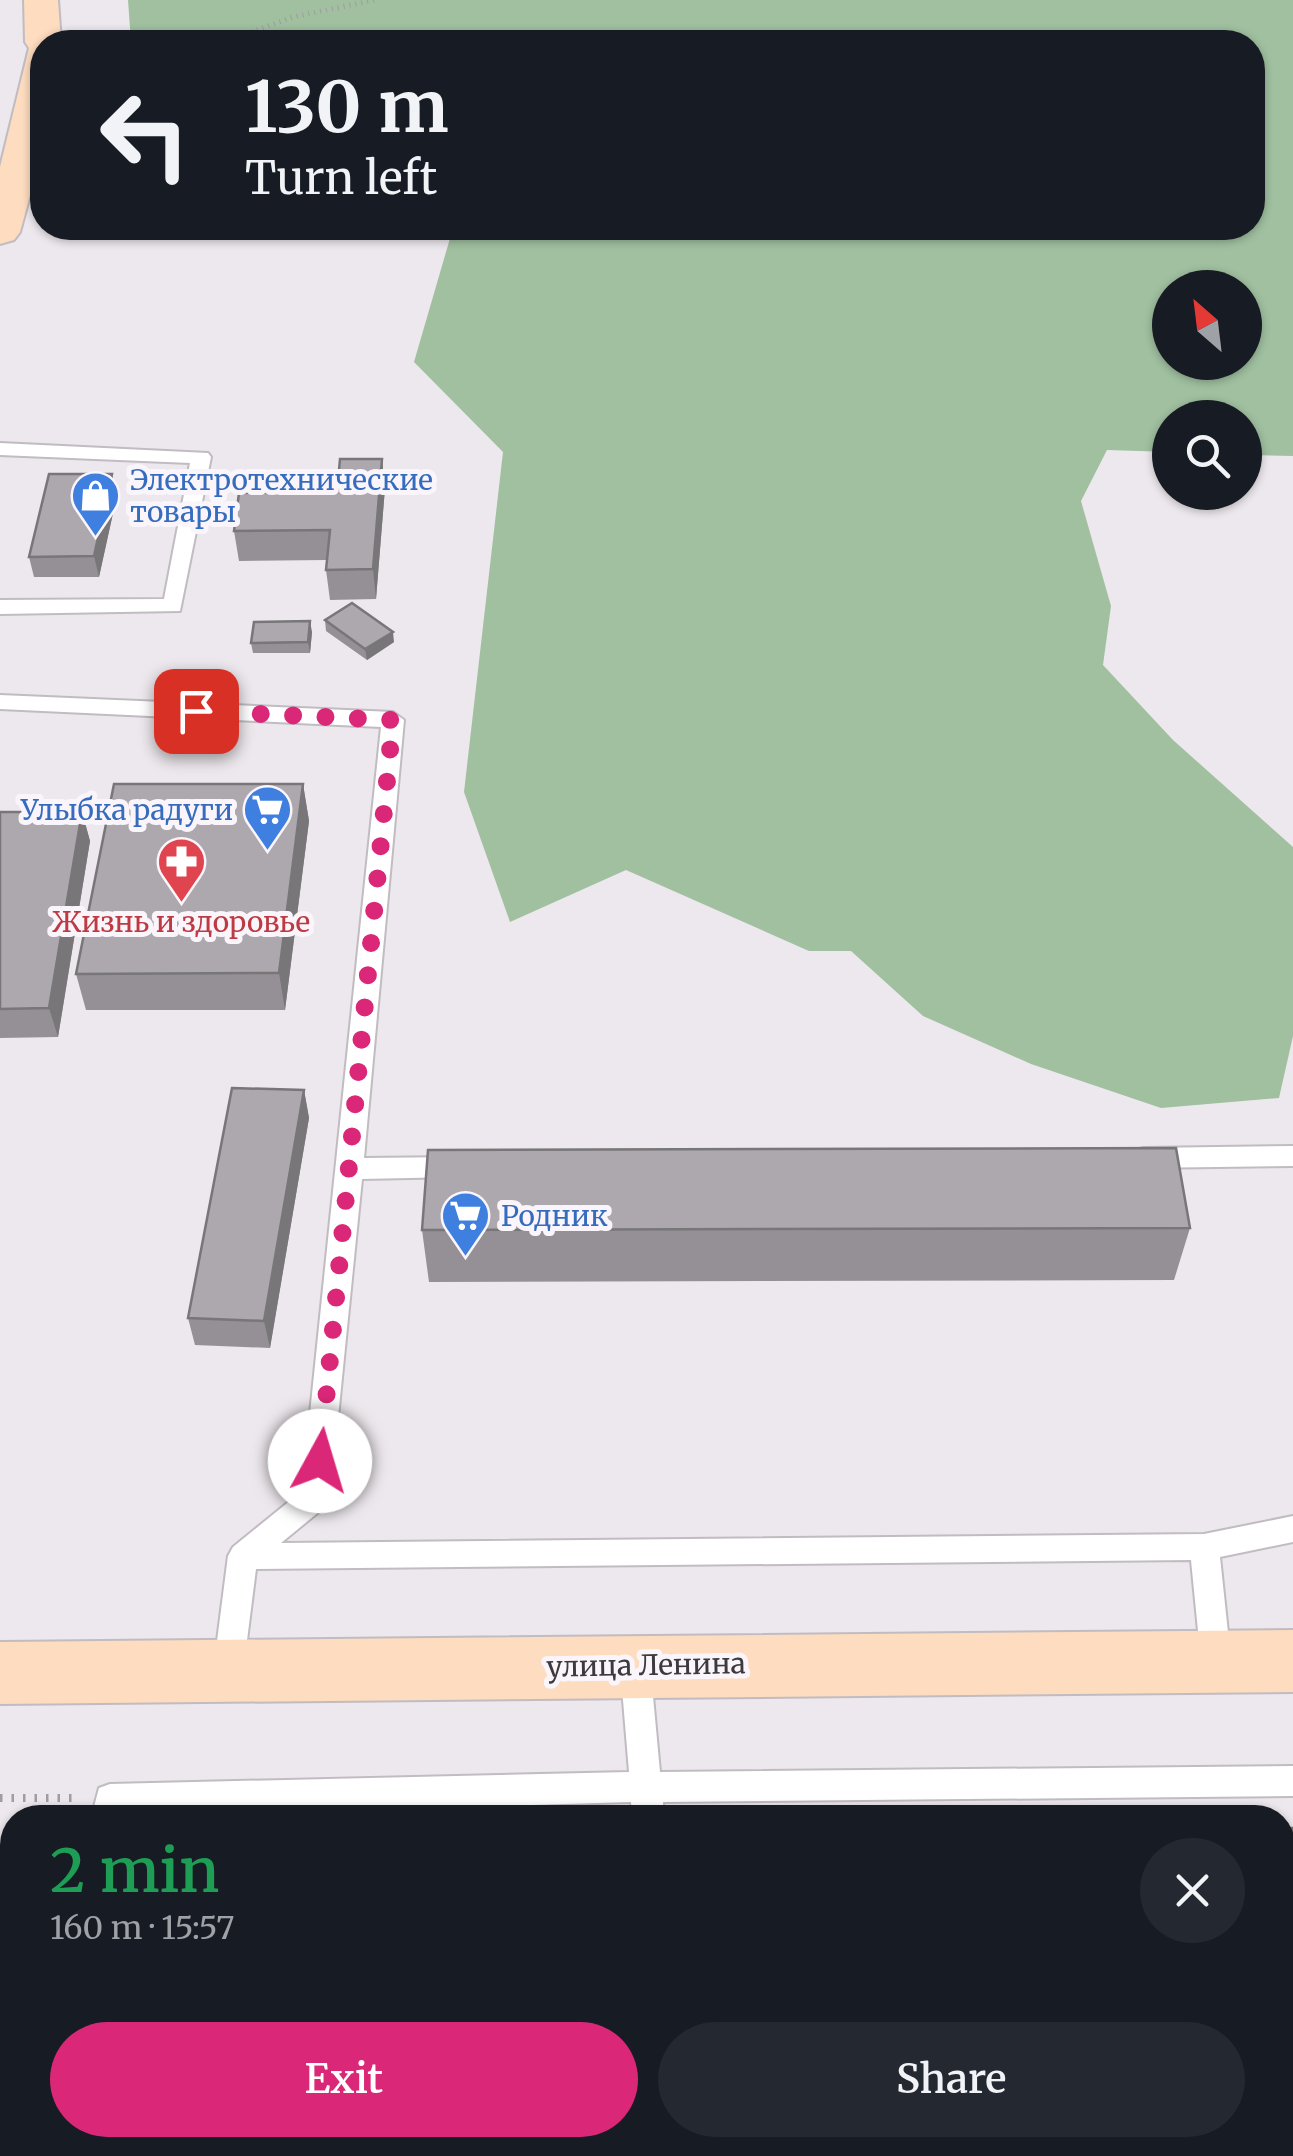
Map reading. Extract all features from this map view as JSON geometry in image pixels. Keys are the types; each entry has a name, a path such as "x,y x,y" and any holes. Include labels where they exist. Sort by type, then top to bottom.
{"street":[{"path":"40,0 42,30"},
{"path":"0,232 30,99"},
{"name":"улица Ленина","path":"0,1674 635,1664 1293,1661"}],"lane":[{"path":"0,449 201,458 174,606 0,607"},
{"path":"0,702 393,720 316,1497 243,1556 228,1672"},
{"path":"1116,1159 1293,1156"},
{"path":"350,1168 487,1167"},
{"path":"243,1556 1204,1547 1293,1529"},
{"path":"1204,1547 1216,1661"},
{"path":"635,1664 646,1802"},
{"path":"378,1805 646,1802 1293,1781"}],"path":[{"path":"257,30 293,17 375,0"},
{"path":"0,1798 76,1805"}],"green space":[{"path":"128,0 1293,0 1293,456 1262,455 1262,400 1152,400 1152,451 1107,450 1081,501 1111,606 1103,665 1173,740 1293,847 1293,1036 1279,1098 1161,1108 1031,1064 923,1016 851,951 809,951 626,870 510,922 464,792 503,452 414,362 450,240 1265,240 1265,30 130,30"}],"building":[{"path":"340,459 382,459 373,569 326,570 330,530 234,531 239,493 337,492"},
{"path":"49,474 112,474 94,556 29,557"},
{"path":"352,603 393,632 365,649 325,620"},
{"path":"310,621 308,642 251,643 254,622"},
{"path":"114,784 303,784 279,973 76,974"},
{"path":"0,812 82,812 49,1008 0,1009"},
{"path":"232,1088 304,1090 264,1321 188,1318"},
{"path":"1176,1148 1190,1228 422,1230 428,1150"}],"place":[{"name":"Электротехнические товары","path":"95,538"},
{"name":"Улыбка радуги","path":"268,852"},
{"name":"Жизнь и здоровье","path":"181,904"},
{"name":"Родник","path":"466,1258"}],"route":[{"path":"196,711 393,720 320,1461"}]}
